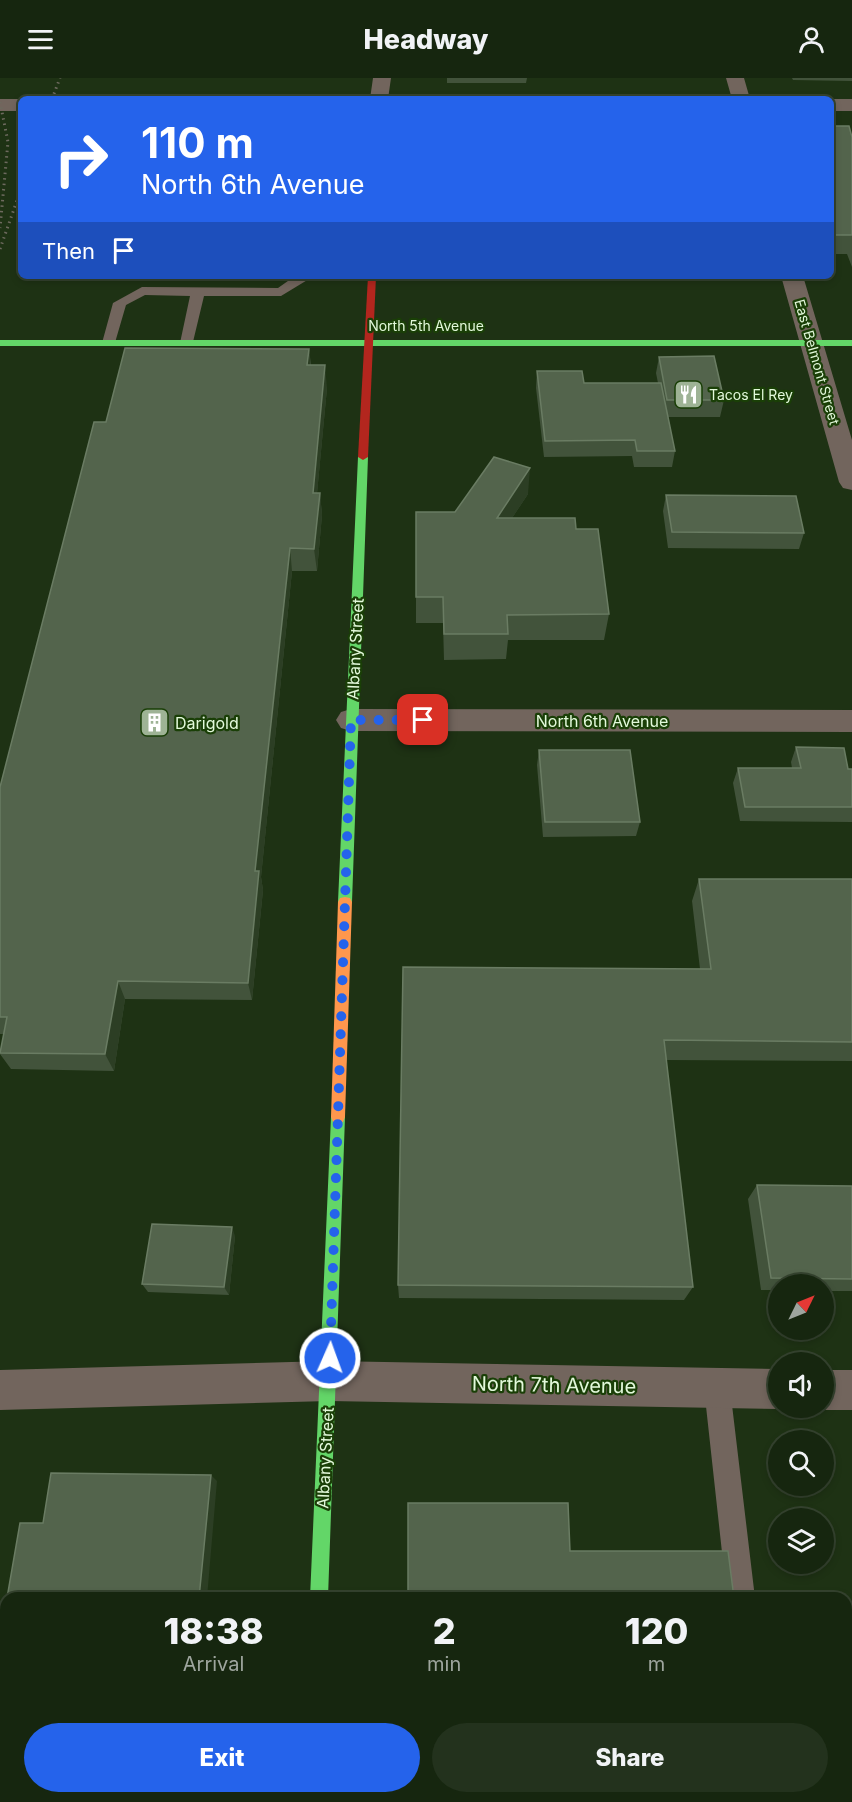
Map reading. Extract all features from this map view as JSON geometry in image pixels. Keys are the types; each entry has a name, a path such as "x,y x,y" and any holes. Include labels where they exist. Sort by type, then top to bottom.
{"street":[{"path":"379,96 382,78"},
{"path":"735,78 740,96"},
{"path":"0,105 18,105"},
{"path":"834,105 852,105"},
{"name":"Albany Street","path":"319,1592 329,1381 351,720 372,279"},
{"name":"East Belmont Street","path":"793,279 852,482"},
{"name":"North 5th Avenue","path":"0,343 852,343"},
{"name":"North 6th Avenue","path":"351,720 852,721"},
{"name":"North 7th Avenue","path":"0,1390 329,1381 768,1389"},
{"path":"834,1390 852,1390"}],"lane":[{"path":"109,343 120,303 142,291 281,292 300,279"},
{"path":"187,343 198,292"},
{"path":"717,1388 740,1592"}],"building":[{"path":"834,126 849,126 852,137 852,235 835,235"},
{"name":"Darigold","path":"125,348 309,349 307,365 325,365 313,493 320,493 314,549 290,548 255,871 259,871 248,983 118,981 105,1054 0,1053 7,1017 0,1017 0,787 94,422 106,422"},
{"path":"714,356 724,400 667,400 659,357"},
{"path":"537,371 582,371 584,383 661,383 675,451 637,451 635,440 545,441"},
{"path":"494,457 530,468 497,518 575,518 576,529 598,529 609,614 507,615 508,634 444,634 443,597 416,597 416,512 455,512"},
{"path":"666,495 796,496 804,533 672,532"},
{"path":"796,747 844,748 848,769 852,769 852,807 745,807 738,768 801,768"},
{"path":"539,750 630,750 640,822 545,822"},
{"path":"699,879 852,879 852,1042 664,1040 693,1287 398,1285 403,967 711,969"},
{"path":"757,1185 852,1186 852,1279 834,1279 834,1274 770,1274"},
{"path":"152,1224 232,1227 224,1287 142,1284"},
{"path":"51,1473 211,1475 200,1592 8,1592 20,1523 43,1523"},
{"path":"408,1503 568,1503 570,1551 728,1551 733,1592 408,1592"}],"railway":[{"path":"53,96 60,78"},
{"path":"0,102 8,142 0,228"},
{"path":"0,249 18,198"}],"traffic: fast":[{"path":"0,343 852,343"},
{"path":"345,902 363,457"},
{"path":"319,1592 338,1117"}],"traffic: slow":[{"path":"338,1117 345,902"}],"traffic: jam":[{"path":"363,457 372,279"}],"place":[{"name":"Tacos El Rey","path":"688,395"},
{"name":"Darigold","path":"154,723"}],"route":[{"path":"330,1358 351,720 423,720"}]}
